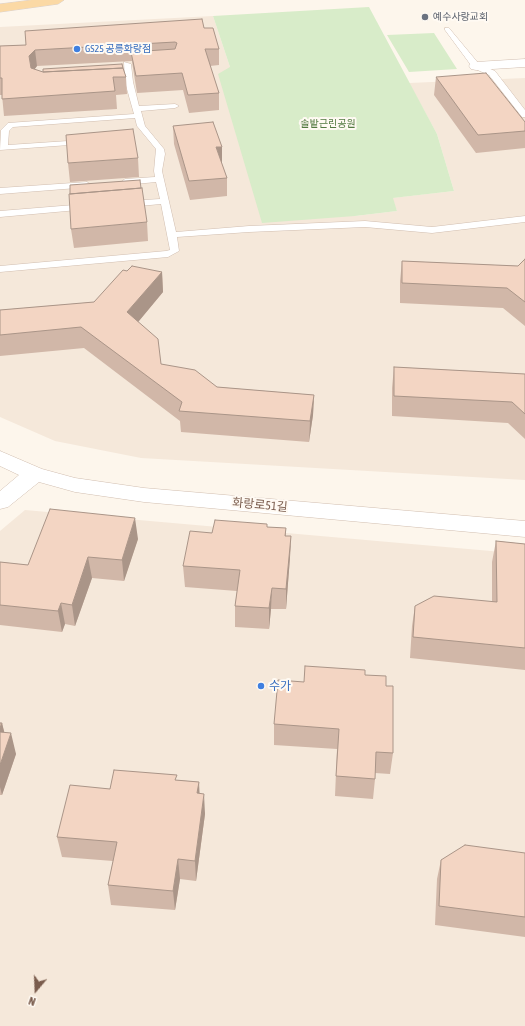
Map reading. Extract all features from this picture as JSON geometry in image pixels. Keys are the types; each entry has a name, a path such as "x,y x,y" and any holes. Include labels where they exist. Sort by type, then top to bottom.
{"main road":[{"path":"0,8 58,0"}],"street":[{"path":"476,66 525,63"},
{"name":"화랑로51길","path":"0,458 35,474 75,485 144,495 525,529"},
{"path":"0,502 35,474"}],"lane":[{"path":"447,29 476,66 492,72 525,115"},
{"path":"0,269 168,254 173,252 175,248 173,235 158,171 161,154 160,149 144,137 144,131 126,82 127,64"},
{"path":"95,141 2,148 5,130 11,125 136,112 175,106"},
{"path":"114,183 160,179"},
{"path":"0,191 99,184"},
{"path":"118,204 165,201"},
{"path":"0,214 94,206"},
{"path":"173,235 249,229 366,224 432,230 525,219"}],"shaded area":[{"path":"213,16 230,67 355,216 397,211 392,198 454,191 437,134 409,83 525,78 525,480 141,458 55,441 0,417 0,27"},
{"path":"25,510 525,554 525,1026 0,1026 0,531"}],"green space":[{"name":"솔밭근린공원","path":"369,7 437,134 454,191 393,198 397,211 355,216 262,223 218,74 230,67 213,16"},
{"path":"434,33 457,69 409,72 387,35"}],"building":[{"path":"202,19 204,28 213,28 219,49 205,49 219,93 188,95 182,73 136,76 131,52 175,49 177,43 175,42 35,50 29,56 31,68 43,72 123,68 126,77 113,77 115,91 2,99 2,78 0,78 0,46 26,45 25,31"},
{"path":"122,64 123,68 43,72 43,69"},
{"path":"486,73 525,122 525,131 478,135 436,77"},
{"path":"213,122 222,147 216,147 227,178 189,181 173,126"},
{"path":"133,129 138,158 68,163 66,135"},
{"path":"140,180 141,188 70,194 70,185"},
{"path":"142,188 147,222 71,229 69,194"},
{"path":"525,259 525,302 507,288 402,283 402,261 518,266"},
{"path":"132,266 162,272 127,312 158,339 161,364 195,370 217,387 314,395 310,421 179,411 182,402 81,327 0,335 0,310 94,302 123,270 127,271"},
{"path":"394,367 525,374 525,414 512,402 394,396"},
{"path":"50,509 135,518 122,560 88,557 72,605 61,603 58,611 0,605 0,562 28,565"},
{"path":"215,520 267,524 267,527 286,528 285,536 291,536 286,589 272,588 269,608 235,606 240,570 183,566 190,531 212,533"},
{"path":"496,541 525,544 525,648 413,637 415,606 434,596 497,602"},
{"path":"305,666 365,670 365,675 386,676 386,686 393,686 393,753 376,752 375,779 336,776 339,729 274,724 278,680 304,682"},
{"path":"0,732 11,733 0,765"},
{"path":"114,770 177,775 175,780 199,782 197,793 204,794 195,861 178,859 173,891 108,885 117,842 57,837 70,785 110,789"},
{"path":"465,845 525,853 525,917 439,906 441,860"}],"place":[{"name":"예수사랑교회","path":"425,17"},
{"name":"GS25 공릉화랑점","path":"77,49"},
{"name":"수가","path":"261,686"}]}
